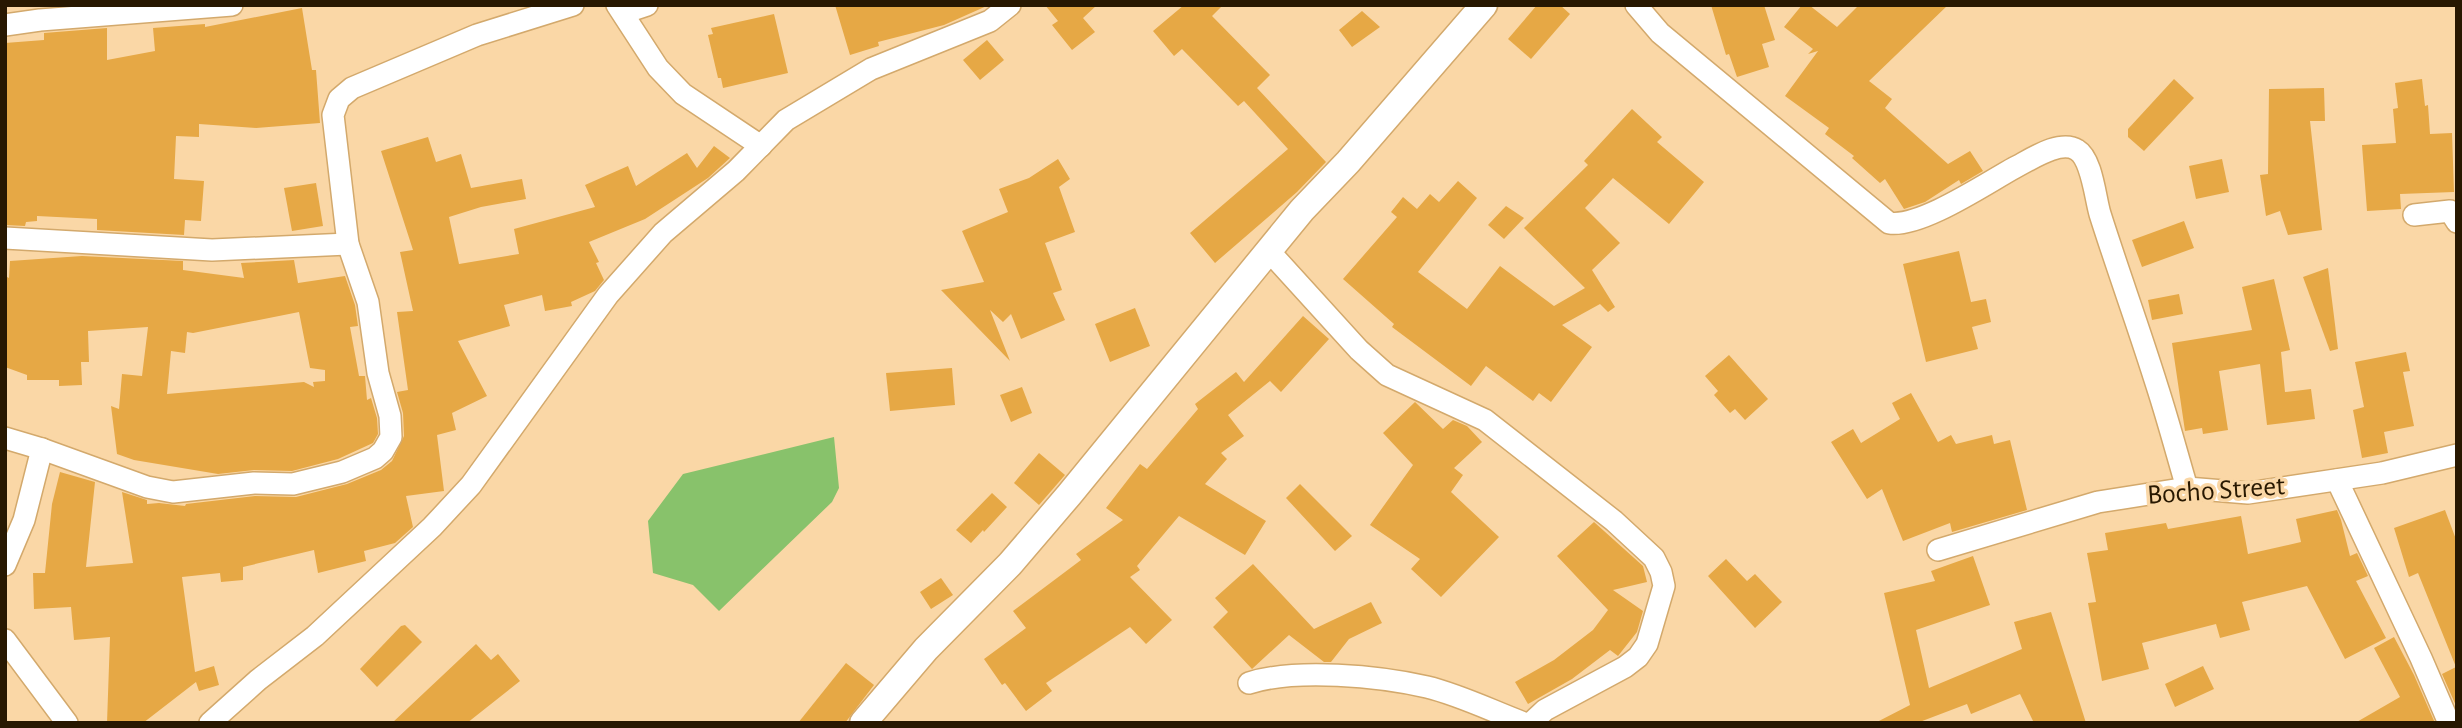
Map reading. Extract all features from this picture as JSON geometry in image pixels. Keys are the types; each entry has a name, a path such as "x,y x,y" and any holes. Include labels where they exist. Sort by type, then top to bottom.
{"street":[{"path":"5,25 232,5"},
{"path":"5,438 147,487 173,492 254,483 293,484 342,472 375,458 383,451 391,437 390,416 378,373 368,302 348,244 333,115 340,99 352,88 477,35 573,5"},
{"path":"647,5 620,9 658,68 683,94 761,146"},
{"path":"210,723 258,680 315,635 432,527 471,485 608,295 663,233 736,172 786,120 871,69 990,21 1010,5"},
{"path":"863,723 926,649 1027,544 1268,250 1485,5"},
{"path":"1636,5 1660,33 1889,223 1899,225 1928,215 2059,147 2071,146 2081,152 2087,162 2095,198 2158,386 2187,488"},
{"path":"2414,215 2450,211 2457,222"},
{"path":"5,238 212,250 348,244"},
{"path":"1268,250 1359,351 1387,375 1485,420 1614,521 1654,558 1664,586 1647,644 1625,667 1545,710 1531,723"},
{"path":"5,565 24,520 42,449"},
{"name":"Bocho Street","path":"1938,550 2098,502 2187,488 2248,493 2382,473 2457,455"},
{"path":"2337,480 2449,723"},
{"path":"5,640 67,723"},
{"path":"1250,683 1286,674 1378,678 1429,687 1524,723"}],"green space":[{"path":"834,437 839,488 832,502 719,611 693,585 653,573 648,521 683,474"}],"building":[{"path":"835,5 989,5 944,25 878,42 879,46 850,55"},
{"path":"1045,5 1097,5 1083,18 1095,32 1072,50 1052,25 1058,21"},
{"path":"1184,5 1223,5 1212,16 1270,75 1257,88 1326,162 1297,192 1215,263 1190,233 1288,149 1244,101 1238,106 1182,49 1174,56 1153,31"},
{"path":"1537,5 1560,5 1570,14 1531,59 1508,39"},
{"path":"1711,5 1764,5 1775,40 1762,44 1769,67 1737,77 1729,54 1726,55"},
{"path":"1802,5 1809,5 1837,27 1859,5 1948,5 1869,81 1892,99 1885,108 1948,164 1970,151 1983,171 1961,184 1959,180 1925,202 1904,209 1885,179 1880,183 1852,158 1854,156 1825,134 1829,128 1785,96 1818,51 1808,54 1813,49 1784,27"},
{"path":"302,8 312,70 316,70 320,123 256,128 199,124 199,137 176,136 174,179 204,181 201,221 185,220 184,235 97,230 97,219 37,216 37,221 26,222 25,226 5,225 5,43 44,40 44,33 107,28 107,60 155,51 153,28 205,24 205,27"},
{"path":"1362,11 1380,27 1352,47 1339,30"},
{"path":"774,14 788,73 723,88 708,35 713,34 711,28"},
{"path":"987,40 1004,60 980,80 963,60"},
{"path":"2174,79 2194,98 2144,151 2128,137 2128,129"},
{"path":"2422,79 2425,106 2428,105 2430,134 2452,133 2454,192 2400,194 2401,209 2367,211 2362,145 2396,143 2393,109 2398,108 2395,83"},
{"path":"2324,88 2325,121 2310,121 2322,230 2288,235 2280,211 2266,216 2260,175 2268,174 2269,89"},
{"path":"1632,109 1662,137 1657,142 1704,182 1669,224 1613,178 1585,208 1620,243 1592,270 1615,307 1608,312 1600,304 1562,325 1592,347 1551,402 1539,393 1533,401 1486,366 1471,386 1392,327 1394,324 1343,279 1397,217 1391,212 1403,197 1417,209 1430,194 1439,202 1458,181 1477,198 1418,272 1467,309 1500,266 1554,306 1585,288 1524,228 1588,165 1584,161"},
{"path":"428,137 436,162 461,154 471,188 522,179 526,199 481,207 449,217 459,264 519,254 514,229 595,207 585,185 628,166 636,186 687,153 697,168 714,146 730,158 708,178 645,219 589,242 604,280 595,291 571,302 572,306 545,311 542,295 504,305 510,326 458,341 487,396 452,413 456,430 437,435 444,491 406,496 413,527 395,543 364,551 366,561 318,573 314,550 243,567 243,580 221,582 220,573 182,577 195,672 214,666 219,685 199,691 196,682 143,723 107,723 110,637 74,640 71,607 34,609 33,573 45,573 52,504 60,472 95,482 86,567 133,563 122,492 147,500 147,504 185,506 255,496 296,497 347,484 381,470 392,461 404,436 403,413 397,392 408,390 397,312 413,311 400,252 413,250 381,151"},
{"path":"1058,159 1070,179 1059,187 1075,232 1045,243 1062,290 1053,293 1065,320 1021,339 1011,314 1003,322 990,310 1010,361 941,290 984,282 962,231 1008,212 999,189 1029,178"},
{"path":"2222,159 2229,192 2196,199 2189,166"},
{"path":"316,183 323,226 292,231 284,188"},
{"path":"1506,206 1524,218 1504,239 1488,225"},
{"path":"2184,221 2194,248 2142,267 2132,240"},
{"path":"1959,251 1971,302 1986,299 1991,322 1972,327 1978,349 1926,362 1903,264"},
{"path":"82,256 183,261 183,270 244,278 241,263 294,260 298,283 345,276 355,305 358,326 350,327 359,376 365,376 367,400 371,398 378,434 373,443 338,459 292,471 254,470 218,474 134,460 117,454 111,406 119,409 122,374 142,376 148,327 88,331 89,362 81,362 82,385 59,386 59,380 27,380 27,375 5,367 5,276 9,278 10,261","holes":["299,312 310,368 325,370 325,381 313,382 314,387 304,382 167,394 171,351 185,353 187,332"]},
{"path":"2328,268 2338,349 2330,351 2303,277"},
{"path":"2274,279 2290,350 2281,352 2285,392 2311,389 2315,419 2267,425 2260,364 2219,371 2228,430 2203,434 2202,428 2185,431 2172,343 2252,330 2242,287"},
{"path":"2179,294 2183,314 2152,320 2148,300"},
{"path":"1135,308 1150,346 1110,362 1095,324"},
{"path":"1303,316 1329,339 1281,392 1270,381 1228,415 1244,436 1221,453 1227,459 1205,484 1266,521 1245,555 1179,516 1137,566 1140,570 1130,577 1172,620 1146,644 1130,627 1046,683 1052,691 1026,711 1005,683 1002,685 984,659 1026,628 1013,611 1081,560 1076,554 1123,520 1106,508 1140,464 1147,469 1198,409 1195,404 1236,372 1244,382"},
{"path":"2406,352 2410,371 2403,372 2414,426 2384,432 2388,453 2362,458 2353,410 2364,407 2355,362"},
{"path":"1729,355 1768,399 1745,420 1735,409 1730,413 1714,395 1718,391 1705,376"},
{"path":"952,368 955,405 890,411 886,373"},
{"path":"1022,387 1032,413 1011,422 1000,395"},
{"path":"1911,393 1938,442 1951,435 1956,444 1992,435 1994,444 2010,440 2027,510 1952,532 1950,523 1903,541 1882,489 1867,499 1831,442 1853,429 1861,443 1900,419 1892,403"},
{"path":"1415,402 1443,429 1453,420 1467,426 1482,442 1454,468 1463,475 1451,492 1499,537 1441,597 1411,569 1420,559 1370,525 1413,465 1383,433"},
{"path":"1039,453 1065,475 1039,505 1014,483"},
{"path":"1300,484 1352,536 1335,551 1286,498"},
{"path":"992,493 1007,507 971,543 956,530"},
{"path":"2337,510 2350,556 2357,553 2368,576 2356,581 2386,638 2345,659 2307,586 2242,602 2250,630 2220,638 2216,624 2142,643 2149,669 2102,681 2088,603 2096,602 2087,553 2108,550 2105,533 2166,523 2168,529 2241,516 2248,554 2301,542 2296,519"},
{"path":"2445,510 2457,542 2457,708 2442,674 2456,667 2418,573 2409,577 2394,528"},
{"path":"1594,522 1643,566 1647,582 1613,590 1643,611 1637,632 1618,656 1610,650 1572,679 1528,704 1515,682 1554,660 1593,630 1608,610 1557,556"},
{"path":"1973,556 1990,605 1916,630 1929,688 2022,649 2014,622 2051,612 2086,723 2034,723 2020,694 1971,714 1967,704 1917,723 1875,723 1910,705 1884,593 1935,581 1931,571"},
{"path":"1726,559 1747,581 1755,574 1782,602 1755,628 1708,576"},
{"path":"1253,564 1314,629 1371,602 1382,623 1349,639 1331,662 1324,662 1289,635 1252,669 1213,627 1228,612 1215,598"},
{"path":"941,578 953,595 931,609 920,592"},
{"path":"405,625 422,642 377,687 360,669"},
{"path":"2394,637 2435,723 2355,723 2400,697 2374,648"},
{"path":"476,644 491,660 498,654 520,681 467,723 392,723"},
{"path":"846,663 874,685 845,723 798,723"},
{"path":"2203,666 2214,689 2175,707 2165,684"}]}
